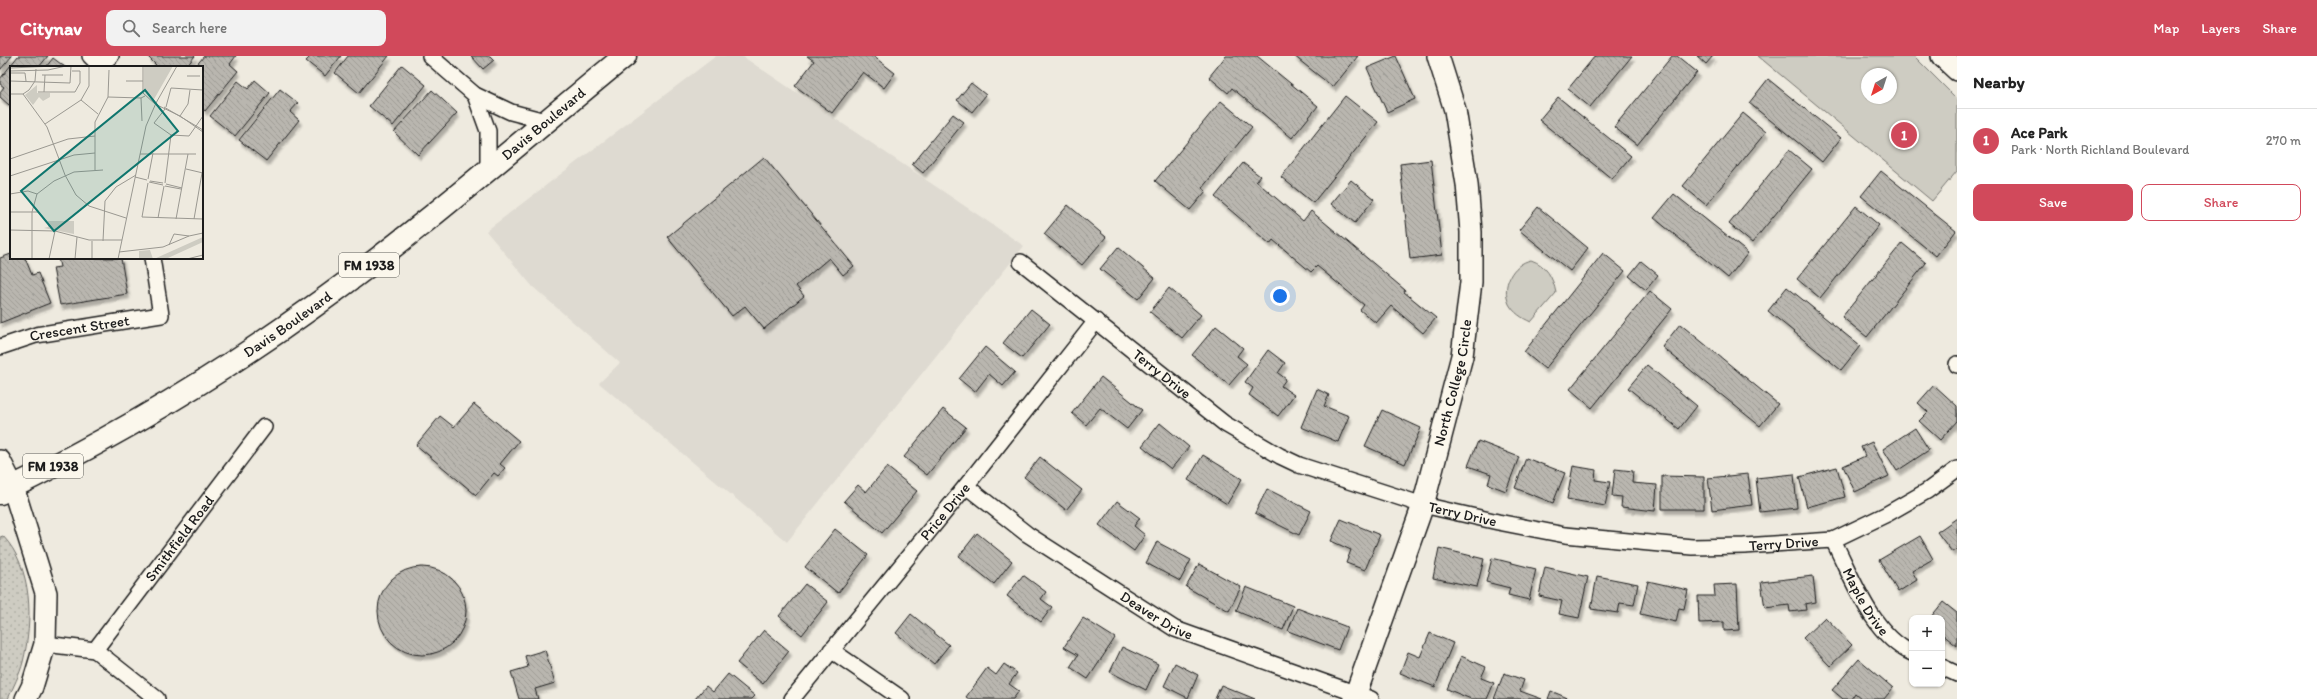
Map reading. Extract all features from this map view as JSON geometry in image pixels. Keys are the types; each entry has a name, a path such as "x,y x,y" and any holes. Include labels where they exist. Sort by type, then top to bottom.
{"main road":[{"name":"Davis Boulevard","path":"4,494 128,426 263,342 394,246 625,56"}],"street":[{"path":"430,56 475,95 511,112 545,121"},
{"name":"North College Circle","path":"1360,697 1423,505 1462,356 1471,282 1471,232 1467,184 1455,110 1438,56"},
{"path":"1942,56 1957,70"},
{"path":"475,95 488,131 488,169"},
{"name":"Crescent Street","path":"0,347 36,335 161,315 152,259"},
{"name":"Terry Drive","path":"1021,262 1225,424 1280,456 1299,465 1423,505 1565,535 1692,547 1744,546 1832,540 1913,499 1957,469"},
{"name":"Price Drive","path":"792,699 966,486 1096,322"},
{"name":"Smithfield Road","path":"95,650 264,427"},
{"path":"0,461 4,494 25,527 46,593 45,644 32,688 26,699"},
{"name":"Deaver Drive","path":"966,486 1027,534 1175,629 1360,697"},
{"name":"Maple Drive","path":"1832,540 1877,624 1889,638 1909,651"},
{"path":"45,644 95,650 157,699"},
{"path":"831,650 902,699"},
{"path":"1945,668 1957,674"}],"shaded area":[{"path":"716,56 742,56 1024,246 787,542 599,383 620,363 533,287 486,231"},
{"path":"1758,56 1914,56 1957,99 1957,171 1932,201"},
{"path":"1531,260 1545,268 1551,277 1556,293 1531,322 1518,315 1513,310 1509,304 1506,290 1510,277 1518,266"},
{"path":"3,536 13,549 20,563 25,579 29,613 23,662 8,699 0,699 0,537"}],"building":[{"path":"0,56 12,56 0,70"},
{"path":"18,56 48,56 40,66 10,66"},
{"path":"150,56 195,56 187,66 156,66 149,58"},
{"path":"204,56 236,56 230,64 238,71 205,111 203,109 203,66 196,66"},
{"path":"311,56 341,56 325,76 306,61"},
{"path":"348,56 389,56 359,93 335,73"},
{"path":"471,56 490,56 494,60 483,69"},
{"path":"807,56 873,56 895,73 884,88 863,72 832,113 795,86 814,61"},
{"path":"1226,56 1257,56 1318,106 1292,138 1232,88 1228,93 1209,77"},
{"path":"1294,56 1358,56 1333,87"},
{"path":"1396,56 1415,99 1387,112 1367,68"},
{"path":"1595,56 1632,56 1590,107 1568,89"},
{"path":"1672,56 1677,56 1697,72 1637,145 1614,127"},
{"path":"1697,56 1713,56 1706,64"},
{"path":"53,58 64,66 47,66"},
{"path":"402,65 426,85 393,126 369,106"},
{"path":"10,66 9,105 0,97 0,92 4,87 0,84 0,79"},
{"path":"1768,79 1841,138 1822,162 1749,103"},
{"path":"255,80 270,93 235,136 210,116 238,81 248,89"},
{"path":"971,83 986,95 972,112 957,100"},
{"path":"280,89 298,103 290,112 299,120 266,161 239,140"},
{"path":"432,90 457,113 418,155 394,132"},
{"path":"1345,96 1378,122 1313,203 1281,177"},
{"path":"1558,97 1631,156 1612,179 1539,120"},
{"path":"1221,101 1252,127 1202,188 1206,191 1190,210 1155,181"},
{"path":"1743,113 1766,132 1706,205 1683,186"},
{"path":"953,114 964,122 923,173 912,164"},
{"path":"1789,150 1812,169 1752,243 1729,224"},
{"path":"764,157 854,266 843,275 829,258 796,286 804,296 764,329 745,306 732,316 667,237"},
{"path":"1431,160 1442,255 1410,259 1400,164"},
{"path":"1243,163 1260,176 1256,181 1303,221 1311,211 1436,318 1423,333 1391,306 1376,323 1360,310 1364,305 1317,266 1311,272 1273,240 1270,244 1215,197"},
{"path":"1881,171 1956,231 1936,256 1861,196"},
{"path":"1351,180 1374,199 1355,223 1331,204"},
{"path":"1674,194 1748,253 1728,278 1654,218"},
{"path":"1068,205 1106,237 1082,265 1044,234"},
{"path":"1856,206 1879,225 1820,298 1797,279"},
{"path":"1538,207 1588,248 1570,271 1519,230"},
{"path":"1902,243 1926,263 1867,337 1842,317"},
{"path":"1118,247 1155,278 1138,299 1100,269"},
{"path":"1603,253 1625,271 1545,369 1524,352"},
{"path":"10,254 10,259 25,259 32,275 38,273 50,303 0,323 0,258"},
{"path":"58,259 121,259 127,294 60,305 53,268 60,267"},
{"path":"1641,261 1658,275 1646,290 1629,276"},
{"path":"1787,287 1860,346 1841,370 1768,311"},
{"path":"1169,288 1201,315 1182,338 1150,312"},
{"path":"1650,291 1672,309 1592,408 1570,389"},
{"path":"1031,309 1050,324 1022,358 1003,343"},
{"path":"1680,324 1778,404 1760,426 1662,347"},
{"path":"1216,326 1243,348 1237,356 1247,364 1229,385 1192,355"},
{"path":"985,347 1015,372 1003,386 989,374 975,392 959,379"},
{"path":"1268,350 1285,363 1278,373 1286,379 1281,386 1294,395 1278,416 1249,395 1253,388 1245,382"},
{"path":"1647,365 1697,406 1679,429 1628,388"},
{"path":"1101,377 1142,410 1127,429 1100,408 1086,425 1072,413"},
{"path":"1934,385 1957,406 1957,421 1940,440 1919,421 1928,412 1918,403"},
{"path":"1317,389 1329,395 1324,406 1349,416 1338,442 1301,427"},
{"path":"474,404 519,441 500,464 505,468 498,476 494,473 476,495 416,445 440,416 454,427"},
{"path":"943,409 966,427 927,475 904,457"},
{"path":"1382,410 1421,428 1405,464 1365,446"},
{"path":"1160,423 1189,447 1171,469 1142,446"},
{"path":"1915,428 1929,450 1897,471 1883,449"},
{"path":"1478,441 1519,457 1506,491 1488,484 1491,474 1468,466"},
{"path":"1872,442 1889,476 1855,492 1843,466 1865,456 1861,447"},
{"path":"1203,455 1242,479 1227,504 1188,480"},
{"path":"1040,457 1082,490 1066,510 1024,477"},
{"path":"1526,458 1565,473 1553,503 1515,488"},
{"path":"1573,466 1596,470 1595,480 1610,482 1605,506 1567,499"},
{"path":"887,467 917,491 882,533 844,501 858,485 866,492"},
{"path":"1837,467 1845,497 1807,507 1799,477"},
{"path":"1615,469 1633,471 1632,483 1657,485 1655,511 1621,507 1622,497 1612,496"},
{"path":"1748,474 1752,505 1712,510 1708,478"},
{"path":"1794,474 1797,508 1760,512 1756,478"},
{"path":"1662,476 1704,477 1704,509 1662,509"},
{"path":"1267,489 1311,511 1299,535 1255,513"},
{"path":"1117,501 1140,518 1134,526 1145,535 1134,551 1099,525"},
{"path":"1957,518 1957,549 1952,552 1937,532"},
{"path":"1341,519 1380,535 1365,570 1346,563 1351,550 1331,541"},
{"path":"835,529 868,555 838,593 805,567"},
{"path":"977,533 1012,561 994,584 959,556"},
{"path":"1920,536 1933,559 1912,571 1917,580 1898,592 1879,560"},
{"path":"1157,542 1191,560 1180,581 1146,563"},
{"path":"1439,548 1484,559 1477,587 1433,578"},
{"path":"1492,558 1536,569 1529,600 1508,595 1510,588 1486,582"},
{"path":"1199,564 1241,587 1229,611 1186,587"},
{"path":"422,567 439,571 453,580 462,594 466,611 462,628 453,642 439,651 422,655 405,651 391,642 382,628 378,611 382,594 391,580 405,571"},
{"path":"1545,567 1588,577 1579,618 1559,614 1562,601 1539,596"},
{"path":"1023,575 1046,592 1041,599 1052,607 1041,622 1007,596"},
{"path":"1597,576 1638,584 1634,605 1620,603 1618,613 1591,609"},
{"path":"1813,576 1816,602 1805,604 1806,610 1790,612 1789,605 1765,608 1761,582"},
{"path":"1648,581 1688,590 1684,609 1679,608 1676,622 1640,614"},
{"path":"805,584 828,602 802,635 779,616"},
{"path":"1737,584 1739,630 1724,631 1724,622 1699,623 1698,596 1715,596 1714,585"},
{"path":"1246,587 1293,606 1283,630 1236,611"},
{"path":"1943,602 1957,613 1957,646 1945,636 1945,615 1932,615"},
{"path":"1297,608 1347,627 1338,650 1288,631"},
{"path":"911,614 949,645 934,664 896,633"},
{"path":"1825,617 1852,645 1830,666 1803,638"},
{"path":"1083,618 1115,638 1088,679 1070,667 1078,655 1064,647"},
{"path":"764,630 789,651 763,684 737,663"},
{"path":"1430,633 1453,643 1435,687 1400,673 1408,652 1420,657"},
{"path":"1122,647 1158,664 1146,690 1110,672"},
{"path":"545,650 555,683 535,689 538,699 519,699 511,672 528,667 525,656"},
{"path":"1461,656 1486,667 1481,678 1494,683 1487,699 1471,699 1447,689"},
{"path":"1859,659 1893,688 1884,699 1862,699 1855,693 1851,699 1843,699 1832,690"},
{"path":"1175,663 1198,675 1188,698 1164,686"},
{"path":"1004,664 1017,673 1009,684 1019,691 1013,699 969,699 966,697 987,668 996,675"},
{"path":"1504,673 1524,680 1520,691 1542,699 1494,699"},
{"path":"728,674 755,696 752,699 695,699 706,686 713,692"},
{"path":"1221,685 1255,699 1215,699"},
{"path":"1551,691 1570,699 1548,699"}],"place":[{"name":"Ace Park","path":"1904,135"}]}
